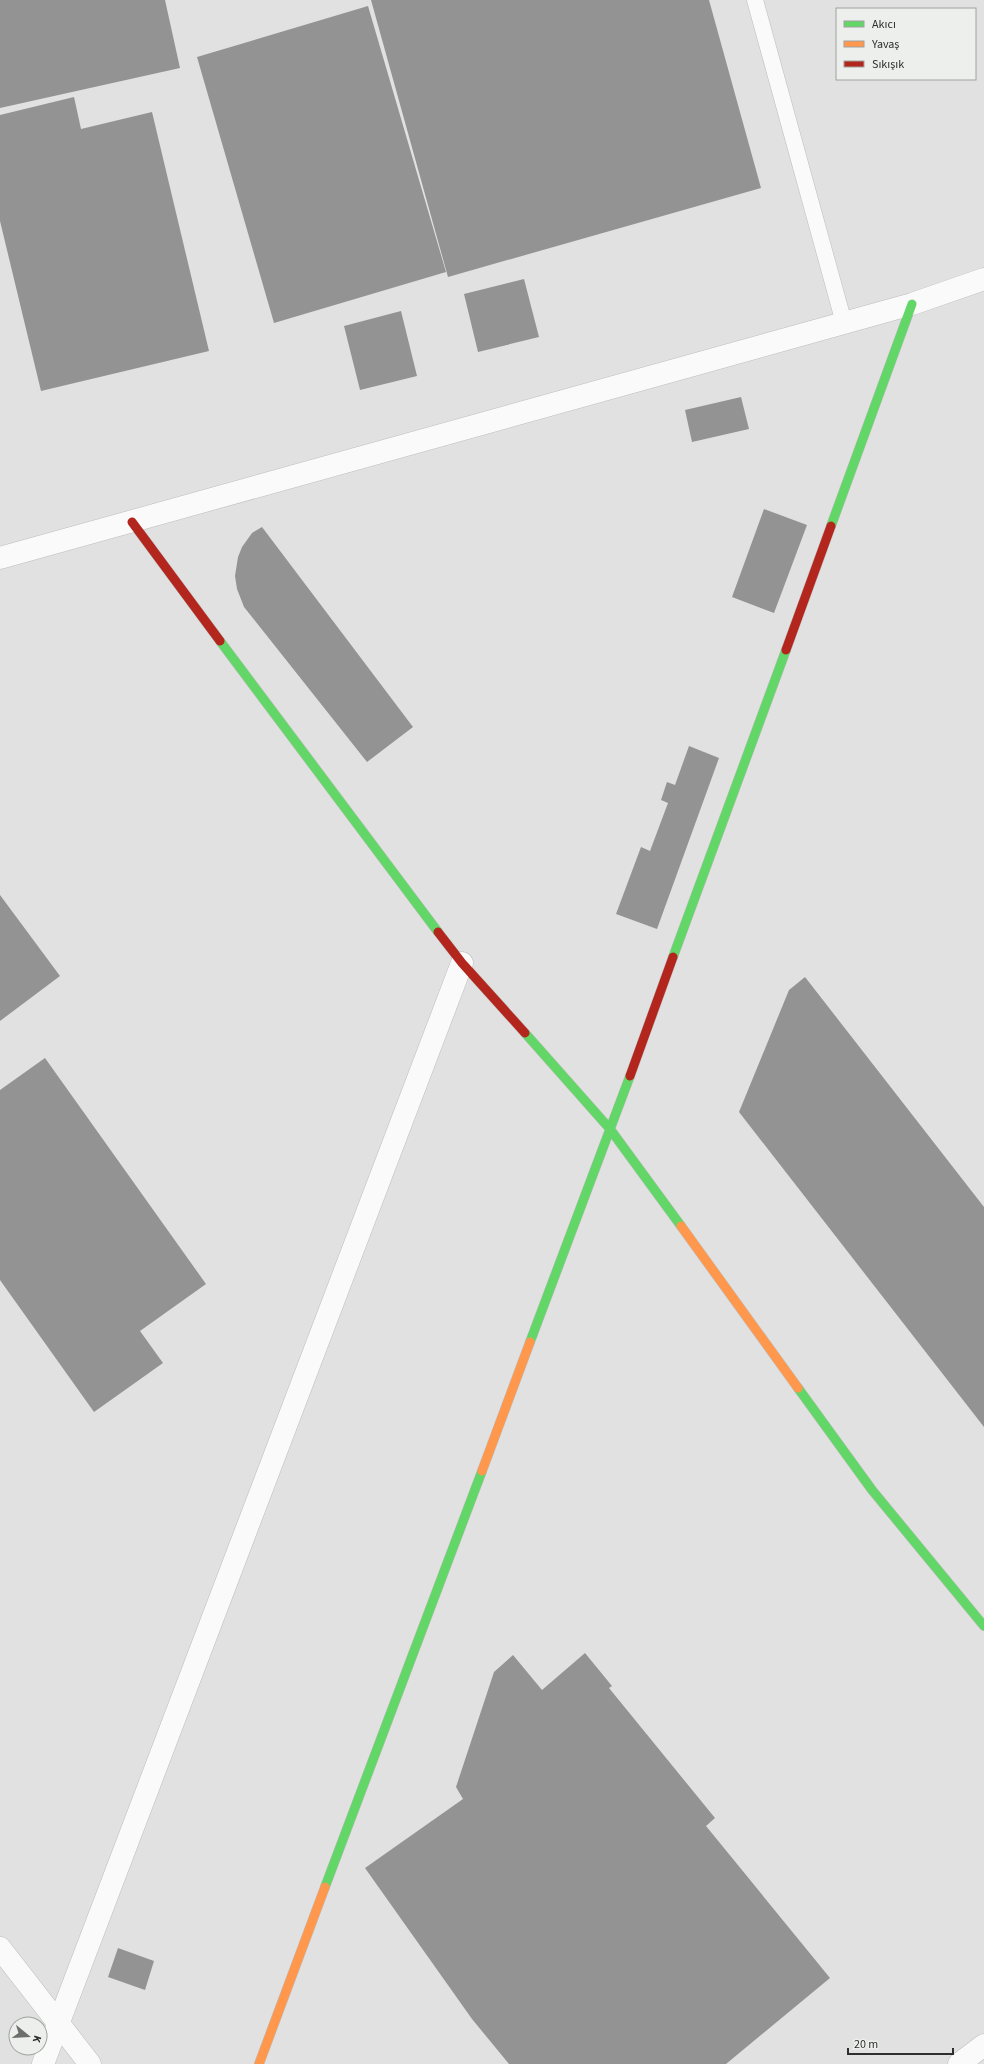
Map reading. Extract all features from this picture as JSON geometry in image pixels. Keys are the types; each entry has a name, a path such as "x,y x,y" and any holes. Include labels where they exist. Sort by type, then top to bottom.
{"street":[{"path":"0,558 912,304 984,279"},
{"path":"259,2064 610,1129 912,304"},
{"path":"132,522 330,790 462,963 610,1129 872,1490 984,1626"},
{"path":"43,2064 462,963"},
{"path":"0,1948 90,2064"},
{"path":"959,2064 984,2045"}],"lane":[{"path":"755,0 844,323"}],"building":[{"path":"0,0 165,0 180,68 0,108"},
{"path":"371,0 709,0 761,188 448,277"},
{"path":"368,6 446,272 274,323 197,57"},
{"path":"74,97 81,129 152,112 209,351 41,391 0,221 0,115"},
{"path":"524,279 539,337 478,352 464,294"},
{"path":"401,311 417,376 360,390 344,326"},
{"path":"741,397 749,429 692,442 685,410"},
{"path":"764,509 807,525 774,613 732,597"},
{"path":"262,527 413,727 367,762 244,607 237,589 235,576 238,557 242,547 252,533"},
{"path":"689,746 719,758 657,929 616,914 641,847 650,851 668,803 661,800 667,782 675,785"},
{"path":"0,895 60,976 0,1021"},
{"path":"805,977 984,1207 984,1427 739,1112 789,990"},
{"path":"45,1058 206,1284 140,1331 163,1363 94,1412 0,1280 0,1090"},
{"path":"585,1653 612,1686 609,1688 715,1818 706,1826 830,1978 726,2064 509,2064 472,2019 365,1868 463,1799 456,1787 494,1672 513,1655 542,1690"},
{"path":"118,1948 154,1961 145,1990 108,1977"}],"traffic: fast":[{"path":"831,526 912,304"},
{"path":"220,641 438,932"},
{"path":"673,957 786,650"},
{"path":"525,1033 610,1129 681,1226"},
{"path":"530,1342 630,1076"},
{"path":"798,1388 872,1490 984,1626"},
{"path":"325,1887 482,1471"}],"traffic: slow":[{"path":"681,1226 798,1388"},
{"path":"482,1471 530,1342"},
{"path":"259,2064 325,1887"}],"traffic: jam":[{"path":"132,522 220,641"},
{"path":"786,650 831,526"},
{"path":"438,932 462,963 525,1033"},
{"path":"630,1076 673,957"}]}
